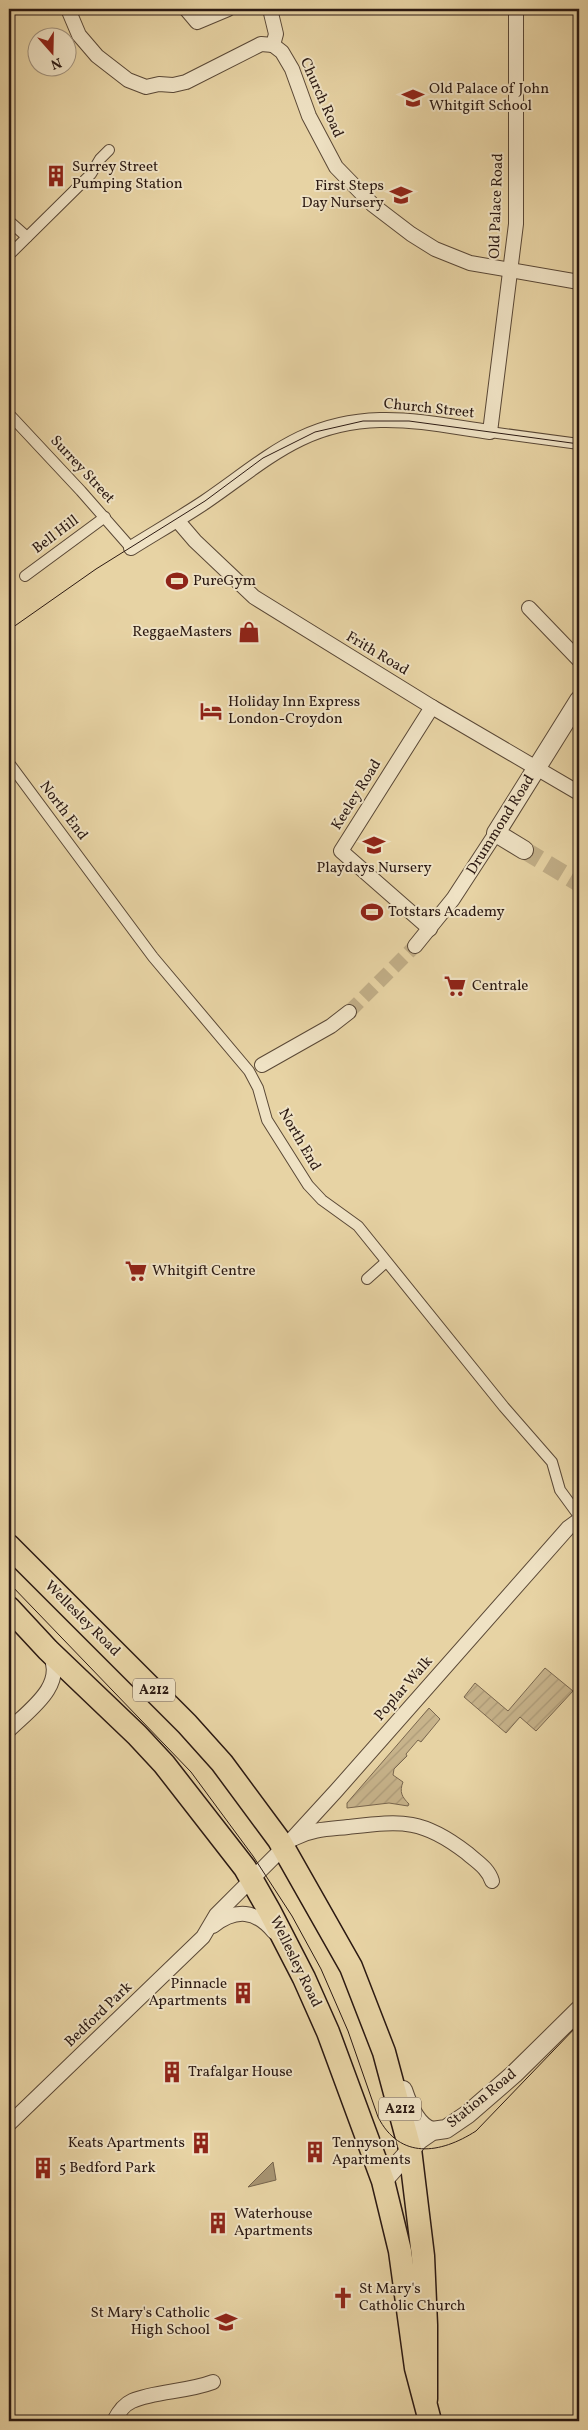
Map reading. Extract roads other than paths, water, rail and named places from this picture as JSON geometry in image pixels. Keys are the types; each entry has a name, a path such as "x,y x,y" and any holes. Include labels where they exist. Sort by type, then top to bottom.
{"main road":[{"name":"Wellesley Road","path":"9,1546 187,1724 288,1844 351,1967 370,2010 390,2070 410,2149 423,2256 426,2325 426,2399"},
{"name":"Wellesley Road","path":"9,1608 48,1650 152,1750 185,1789 251,1878 289,1950 315,2001 337,2054 384,2181 400,2251 416,2368 426,2399 430,2421"}],"street":[{"path":"68,9 79,35 97,56 128,80 146,87 186,82 261,44 274,45 276,34 270,9"},
{"path":"186,9 197,22 228,9"},
{"name":"Old Palace Road","path":"490,432 516,224 516,9"},
{"name":"Church Road","path":"274,45 282,52 292,69 309,116 336,167 373,205 411,234 435,249 470,263 579,282"},
{"path":"9,255 92,174 100,159 109,150"},
{"path":"9,221 27,237"},
{"name":"Surrey Street","path":"9,414 105,517 131,548"},
{"name":"Church Street","path":"131,548 177,520 270,454 323,430 363,421 409,421 579,444"},
{"name":"Bell Hill","path":"25,576 105,517"},
{"name":"Frith Road","path":"177,520 195,541 254,596 432,707 579,793"},
{"path":"529,608 579,660"},
{"name":"Drummond Road","path":"415,946 454,899 579,700"},
{"name":"Keeley Road","path":"430,929 341,851 432,707"},
{"name":"North End","path":"9,763 156,960 250,1071 258,1088 267,1120 308,1185 322,1200 358,1226 504,1407 552,1462 560,1490 579,1518"},
{"path":"496,833 524,850"},
{"path":"250,1071 331,1026 349,1012"},
{"path":"367,1279 386,1262"},
{"name":"Poplar Walk","path":"251,1878 288,1844 568,1528 579,1518"},
{"path":"9,1730 42,1698 50,1687 55,1668 48,1650"},
{"path":"288,1844 306,1832 320,1829 409,1823 433,1830 451,1841 488,1870 492,1881"},
{"name":"Bedford Park","path":"9,2124 190,1949 209,1928 216,1916 251,1878"},
{"name":"Bedford Park","path":"209,1928 231,1916 250,1914 264,1921 289,1950"},
{"name":"Station Road","path":"384,2181 410,2149 432,2131 446,2129 468,2114 521,2067 579,2010"},
{"name":"Wellesley Road","path":"390,2070 398,2078 408,2106 424,2127 432,2131"},
{"path":"114,2421 121,2410 132,2401 191,2389 213,2382"}],"tunnel":[{"path":"524,850 579,883"},
{"path":"349,1012 415,946"}],"tram line":[{"path":"9,630 96,569 205,501 263,458 315,432 363,421 409,421 579,444"},
{"path":"9,1583 191,1772 253,1856 292,1916 321,1969 348,2031 378,2117 387,2131 398,2141 422,2149 435,2148 449,2145 476,2131 579,2024"}],"place":[{"name":"Old Palace of John Whitgift School","path":"413,98"},
{"name":"Surrey Street Pumping Station","path":"56,176"},
{"name":"First Steps Day Nursery","path":"401,195"},
{"name":"PureGym","path":"177,581"},
{"name":"ReggaeMasters","path":"249,632"},
{"name":"Holiday Inn Express London-Croydon","path":"211,711"},
{"name":"Playdays Nursery","path":"374,845"},
{"name":"Totstars Academy","path":"372,912"},
{"name":"Centrale","path":"455,986"},
{"name":"Whitgift Centre","path":"136,1271"},
{"name":"Pinnacle Apartments","path":"243,1993"},
{"name":"Trafalgar House","path":"172,2072"},
{"name":"Keats Apartments","path":"201,2143"},
{"name":"Tennyson Apartments","path":"315,2152"},
{"name":"5 Bedford Park","path":"43,2168"},
{"name":"Waterhouse Apartments","path":"218,2223"},
{"name":"St Mary's Catholic Church","path":"343,2298"},
{"name":"St Mary's Catholic High School","path":"226,2322"}]}
